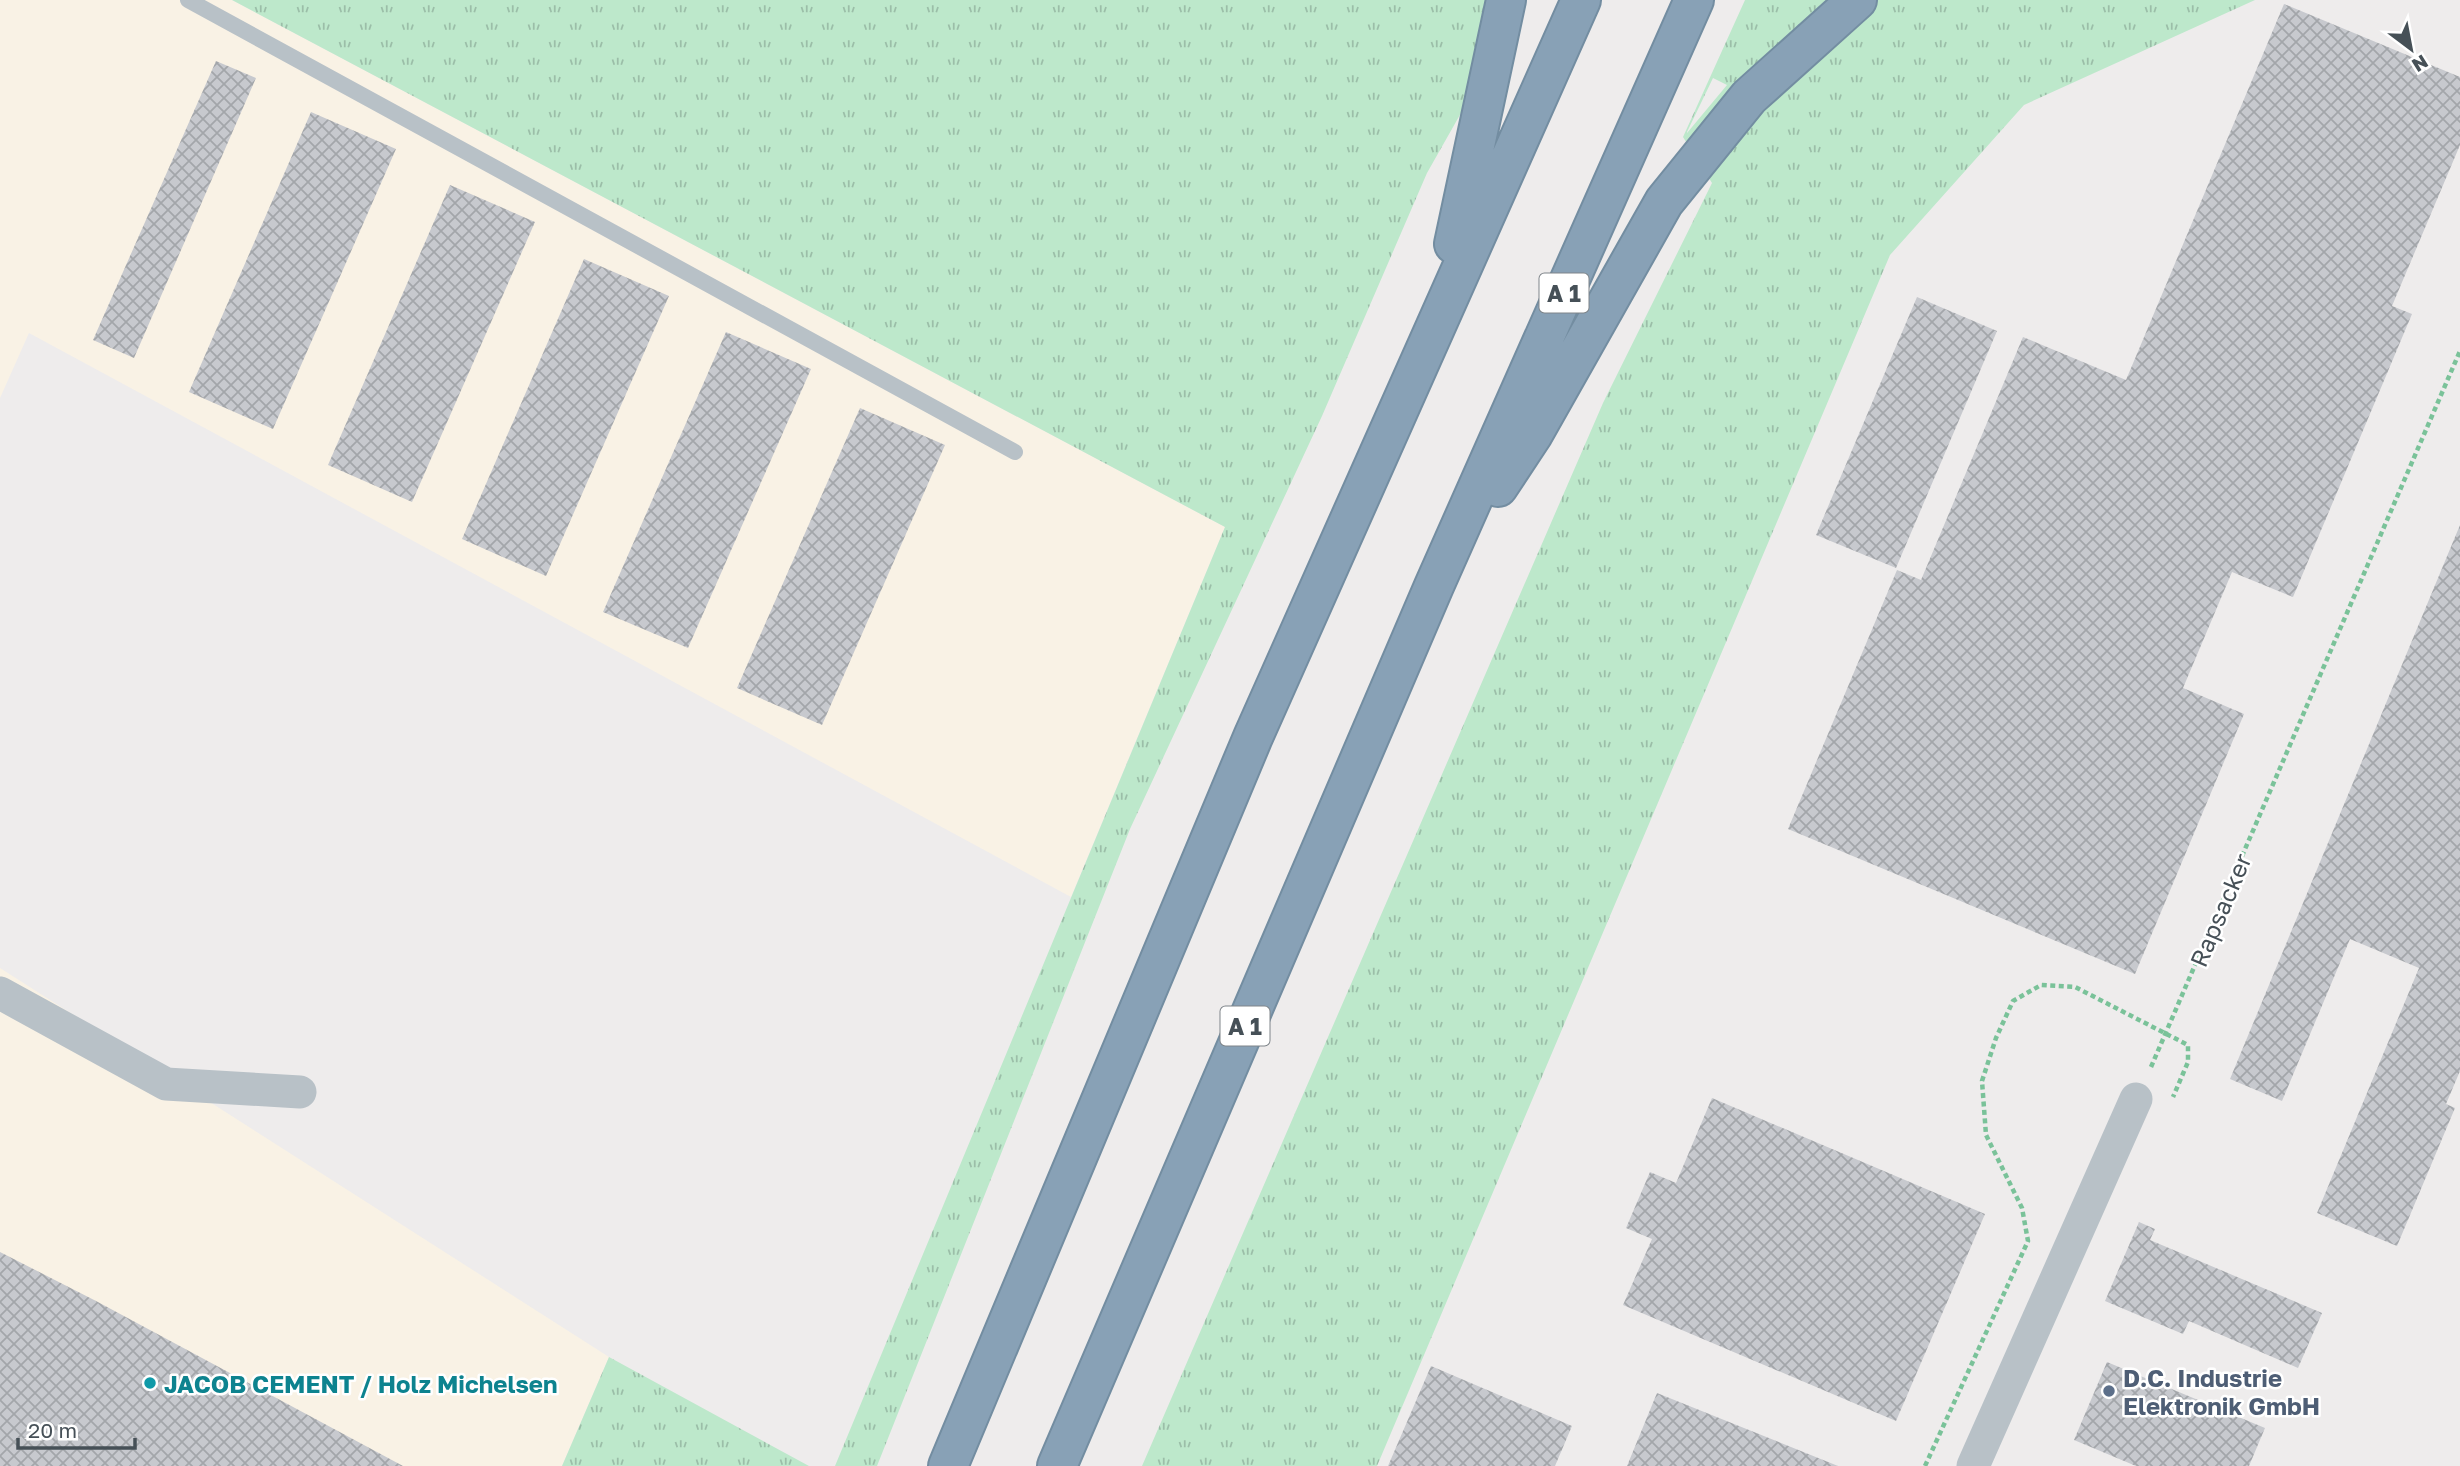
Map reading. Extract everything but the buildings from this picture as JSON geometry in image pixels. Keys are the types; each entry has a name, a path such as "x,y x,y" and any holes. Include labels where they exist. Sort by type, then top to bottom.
{"highway":[{"path":"1437,321 1506,0"},
{"path":"948,1466 1253,737 1581,0"},
{"name":"A 1","path":"1057,1466 1434,586 1694,0"},
{"path":"1434,586 1533,434 1664,202 1749,97 1857,0"}],"street":[{"path":"0,993 166,1084 300,1092"},
{"path":"1973,1466 2136,1100"}],"lane":[{"path":"188,0 1014,452"}],"path":[{"name":"Rapsacker","path":"2136,1100 2460,351"}],"shaded area":[{"path":"0,0 232,0 1225,527 1071,897 29,333 0,398"},
{"path":"0,968 609,1357 562,1466 0,1466"}],"green space":[{"path":"232,0 1525,0 1427,173 1322,416 1130,829 877,1466 835,1466 1225,527"},
{"path":"1745,0 2255,0 2024,105 1890,255 1377,1466 1142,1466 1603,403 1712,183 1683,137","holes":["1713,78 1727,85 1687,133"]},
{"path":"609,1357 809,1466 562,1466"}],"place":[{"name":"JACOB CEMENT / Holz Michelsen","path":"150,1383"},
{"name":"D.C. Industrie Elektronik GmbH","path":"2109,1391"}]}
